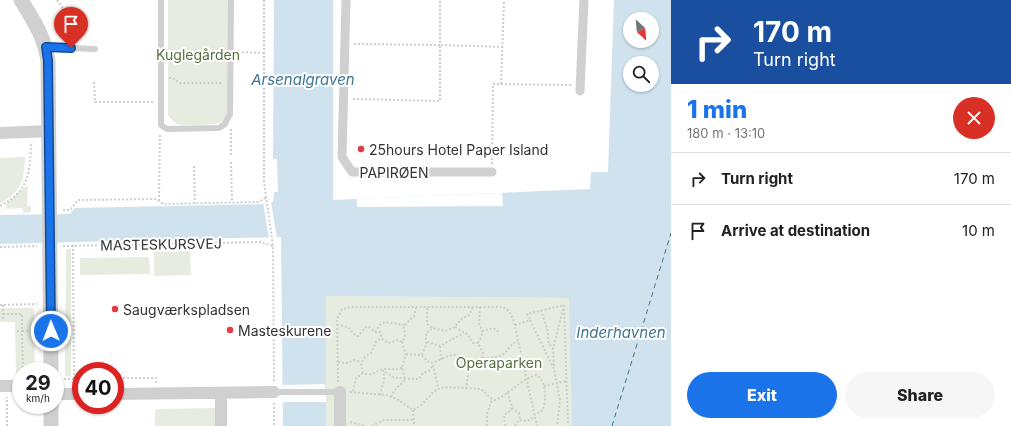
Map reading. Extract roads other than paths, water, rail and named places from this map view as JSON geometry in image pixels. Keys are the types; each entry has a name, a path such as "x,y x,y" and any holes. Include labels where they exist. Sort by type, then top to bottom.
{"street":[{"path":"21,0 42,34 48,61 49,131 56,207 50,255 51,362"},
{"name":"PAPIRØEN","path":"346,0 342,157 352,172 492,172"},
{"path":"580,88 584,0"},
{"path":"0,133 49,131"},
{"path":"124,394 278,392"},
{"path":"340,423 347,392"},
{"path":"221,393 221,426"},
{"path":"51,414 51,426"}],"lane":[{"path":"161,0 162,125 167,129 219,128 225,124 230,114 231,0"},
{"path":"46,47 95,49"},
{"path":"278,392 347,392"}],"water":[{"path":"274,0 333,0 333,200 590,189 591,172 608,172 614,0 671,0 671,426 572,426 569,298 326,296 326,426 283,426 281,237 0,244 0,215 70,214 75,208 263,204 273,202 274,192 278,192 277,159 273,159"}],"place":[{"name":"25hours Hotel Paper Island","path":"361,149"},
{"name":"Saugværkspladsen","path":"115,309"},
{"name":"Masteskurene","path":"230,330"}],"park label":[{"name":"Kuglegården","path":"198,54"},
{"name":"Operaparken","path":"499,362"}],"water label":[{"name":"Arsenalgraven","path":"303,79"},
{"name":"Inderhavnen","path":"621,332"}]}
